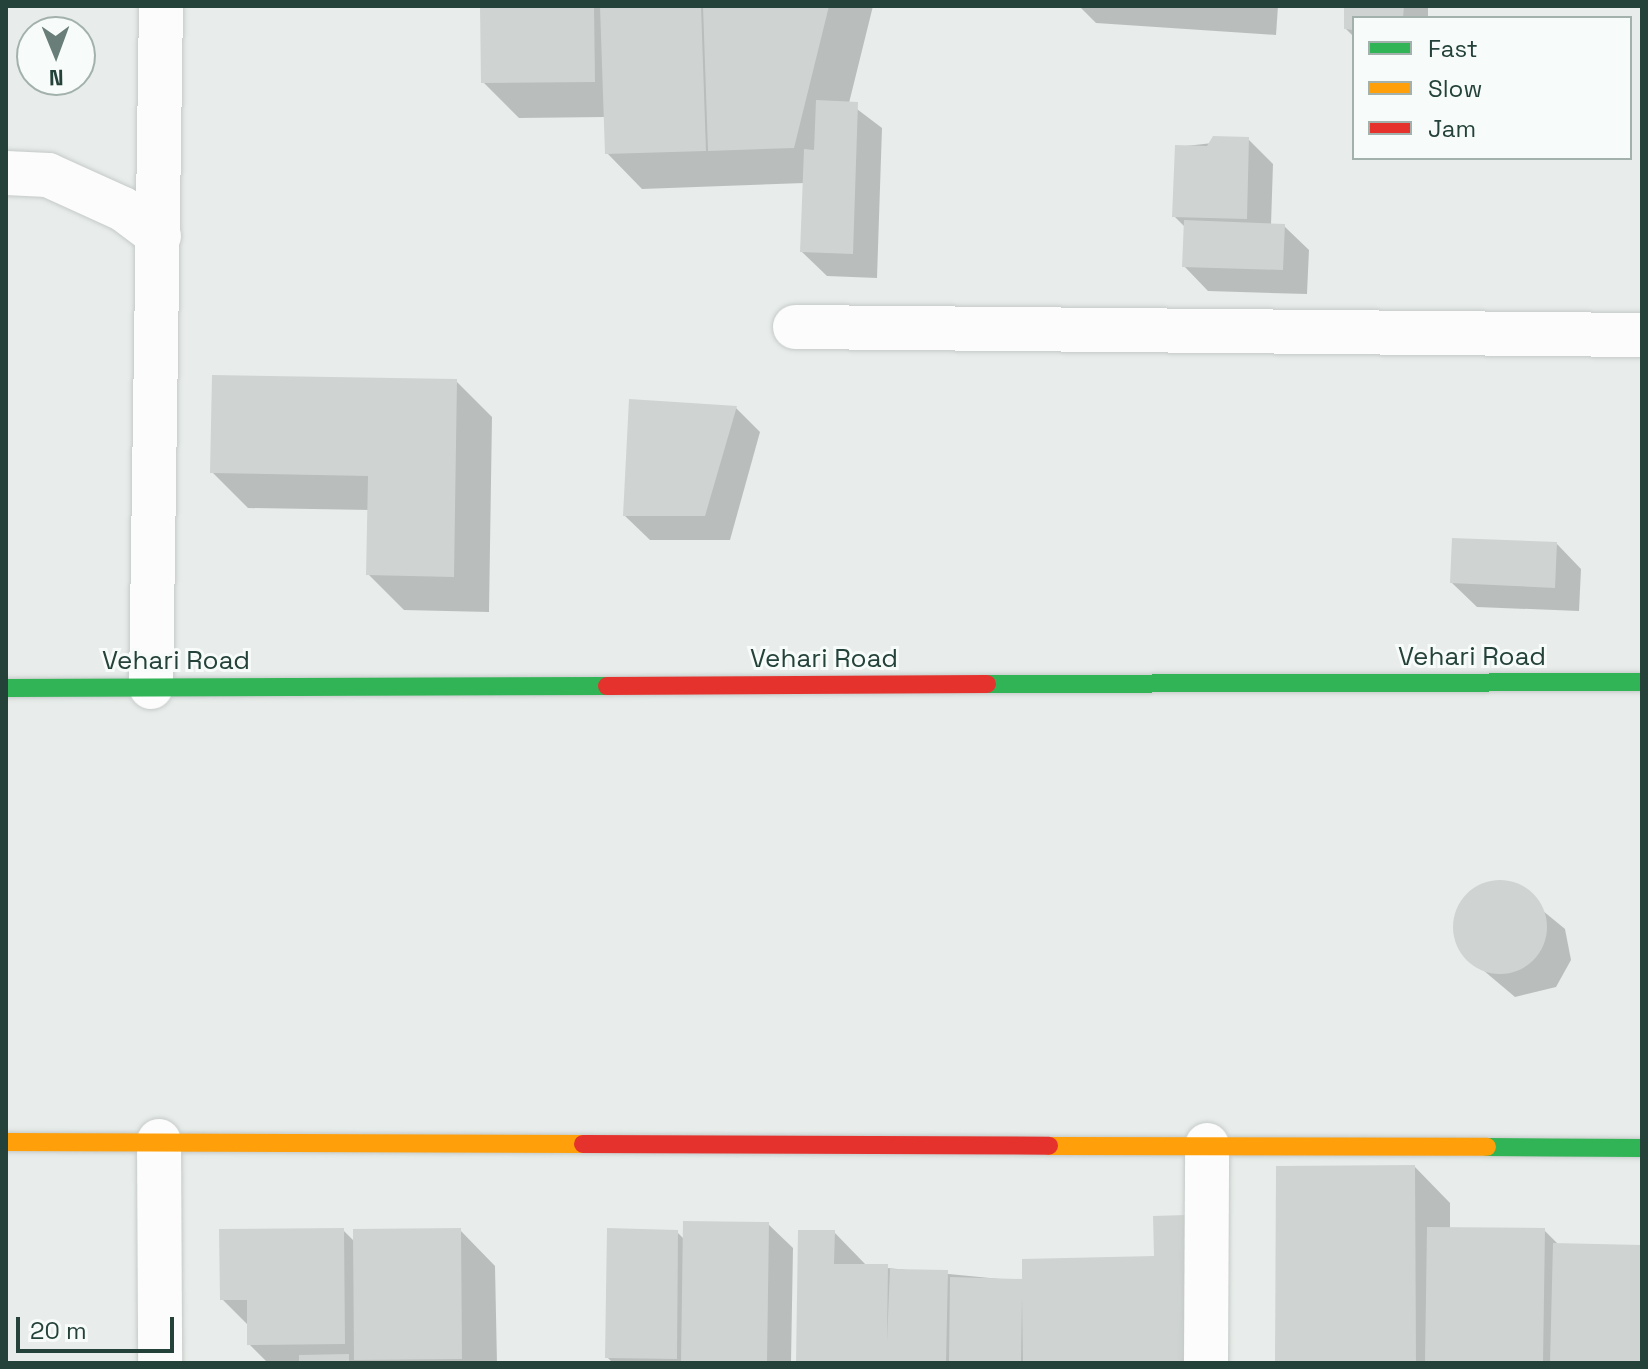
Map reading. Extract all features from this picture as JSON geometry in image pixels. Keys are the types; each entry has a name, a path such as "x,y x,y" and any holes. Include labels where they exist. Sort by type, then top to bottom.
{"street":[{"path":"151,687 161,6"},
{"path":"6,173 48,175 123,209 159,236"},
{"path":"795,327 1642,335"},
{"name":"Vehari Road","path":"6,688 1642,682"},
{"path":"159,1141 160,1363"},
{"path":"6,1142 1642,1148"},
{"path":"1206,1363 1207,1145"}],"building":[{"path":"480,6 594,6 595,82 481,83"},
{"path":"600,6 701,6 706,151 605,154"},
{"path":"703,6 829,6 794,148 708,151"},
{"path":"1344,6 1404,6 1403,16 1352,16 1352,30 1344,29"},
{"path":"816,100 858,102 853,254 800,252 804,149 814,150"},
{"path":"1213,136 1249,137 1247,219 1172,217 1175,145 1207,146"},
{"path":"1184,220 1285,224 1283,270 1182,267"},
{"path":"212,375 457,379 454,577 366,575 368,476 210,473"},
{"path":"629,399 737,406 705,516 623,516"},
{"path":"1452,538 1557,542 1555,588 1450,583"},
{"path":"1500,880 1518,884 1533,894 1543,909 1547,927 1543,945 1533,960 1518,970 1500,974 1482,970 1467,960 1457,945 1453,927 1457,909 1467,894 1482,884"},
{"path":"1415,1165 1416,1363 1275,1363 1276,1166"},
{"path":"1186,1215 1188,1363 1023,1363 1022,1297 1021,1363 949,1363 950,1277 1022,1279 1022,1259 1154,1256 1153,1216"},
{"path":"683,1221 769,1222 767,1363 681,1363"},
{"path":"1427,1227 1545,1228 1543,1363 1425,1363"},
{"path":"344,1228 345,1344 247,1345 247,1300 220,1300 219,1229"},
{"path":"461,1228 462,1359 354,1360 353,1229"},
{"path":"607,1228 678,1230 677,1359 605,1358"},
{"path":"798,1230 835,1230 834,1264 888,1264 887,1342 890,1269 948,1270 946,1363 796,1363"},
{"path":"1553,1243 1642,1245 1642,1363 1550,1363"},
{"path":"349,1354 349,1363 299,1363 299,1355"}],"traffic: fast":[{"path":"987,684 1642,682"},
{"path":"6,688 607,686"},
{"path":"1487,1147 1642,1148"}],"traffic: slow":[{"path":"6,1142 583,1144"},
{"path":"1049,1146 1487,1147"}],"traffic: jam":[{"path":"607,686 987,684"},
{"path":"583,1144 1049,1146"}]}
